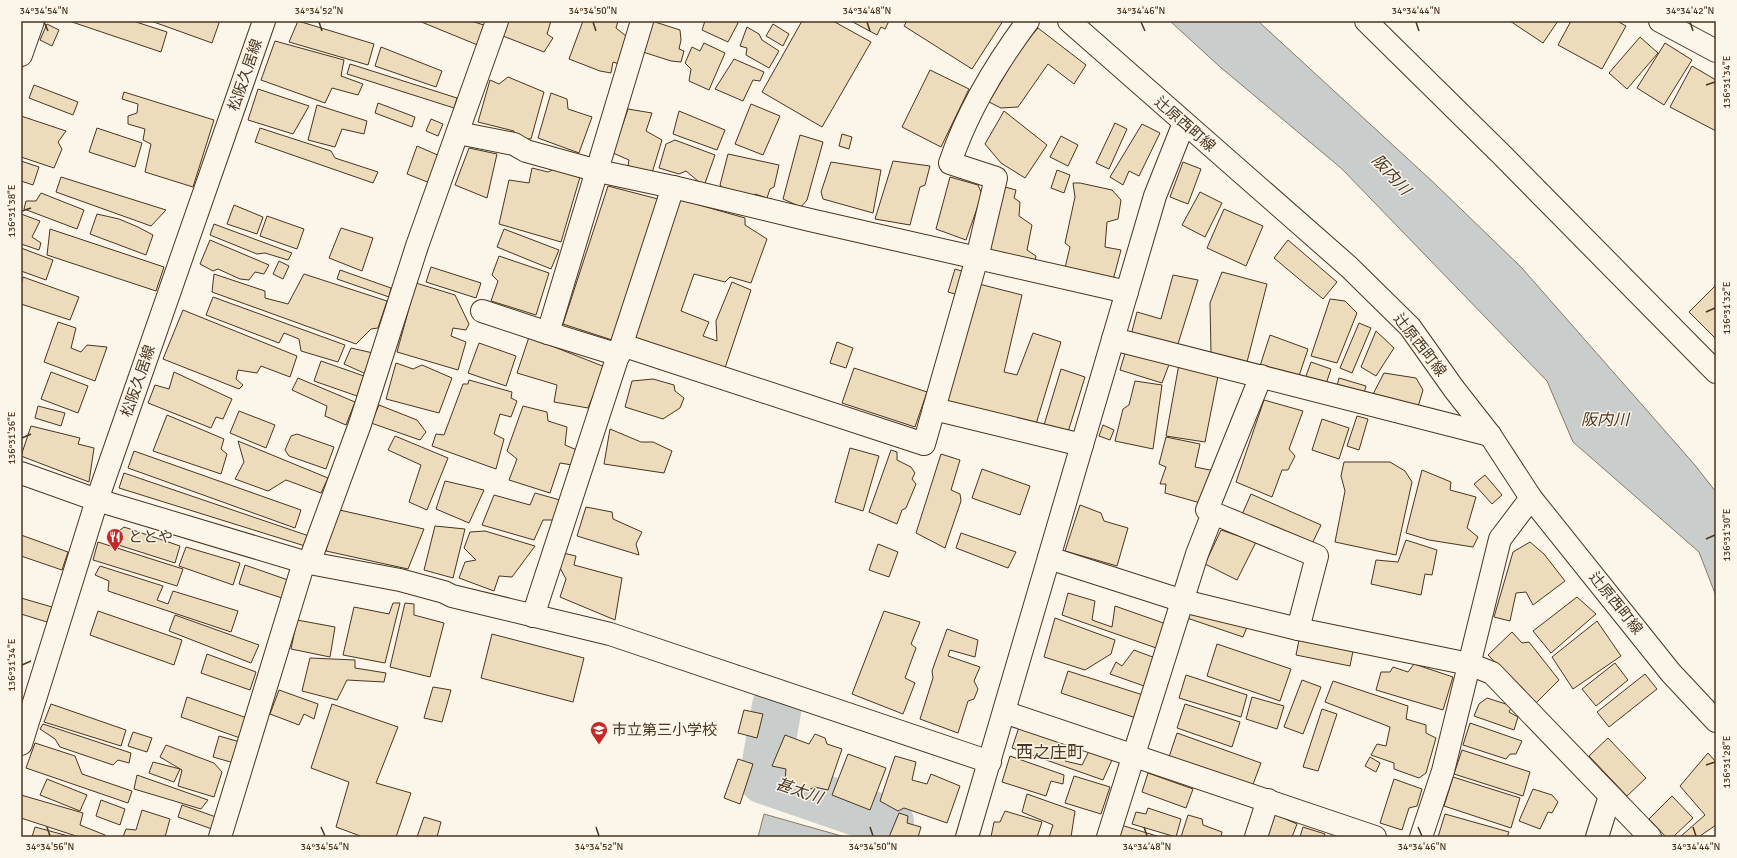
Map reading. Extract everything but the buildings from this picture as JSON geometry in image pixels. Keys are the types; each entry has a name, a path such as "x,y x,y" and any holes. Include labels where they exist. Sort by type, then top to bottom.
{"street":[{"path":"21,55 33,21"},
{"name":"松阪久居線","path":"21,744 97,500 264,21"},
{"path":"220,837 306,563 360,424 417,246 497,21"},
{"path":"548,333 642,21"},
{"path":"482,311 548,333 620,350 924,444 977,258 996,178 950,163 956,144 979,98 1008,48 1028,21"},
{"name":"辻原西町線","path":"1069,21 1350,267 1410,327 1454,390 1490,435 1531,498 1671,673 1716,721"},
{"path":"1366,21 1502,155 1716,372"},
{"path":"1660,21 1716,51"},
{"path":"967,837 1155,196 1184,123"},
{"path":"458,133 514,144 526,151 598,171 1127,292"},
{"path":"533,616 673,187"},
{"path":"1113,339 1490,435"},
{"path":"1261,376 1207,510 1317,556 1298,629"},
{"path":"934,409 1082,445"},
{"path":"21,473 97,500 306,563 400,580 444,592 452,596 617,636 990,762"},
{"path":"1421,837 1443,771 1500,539 1531,498"},
{"path":"1108,837 1197,554 1213,513"},
{"path":"1049,558 1183,601 1298,629 1469,664 1492,673 1650,837"},
{"path":"1004,712 1268,800 1342,832 1375,837"},
{"path":"1597,837 1610,796"},
{"path":"1256,837 1268,800"}],"water":[{"name":"阪内川","path":"1170,21 1258,21 1433,182 1521,267 1694,464 1716,492 1716,596 1699,552 1573,442 1547,381 1341,168 1219,66"},
{"path":"764,814 845,837 758,837"}],"waterway":[{"name":"甚太川","path":"777,706 764,779 889,822 885,837"}],"place":[{"name":"ととや","path":"115,552"},
{"name":"市立第三小学校","path":"599,745"}],"district":[{"name":"西之庄町","path":"1050,752"}]}
